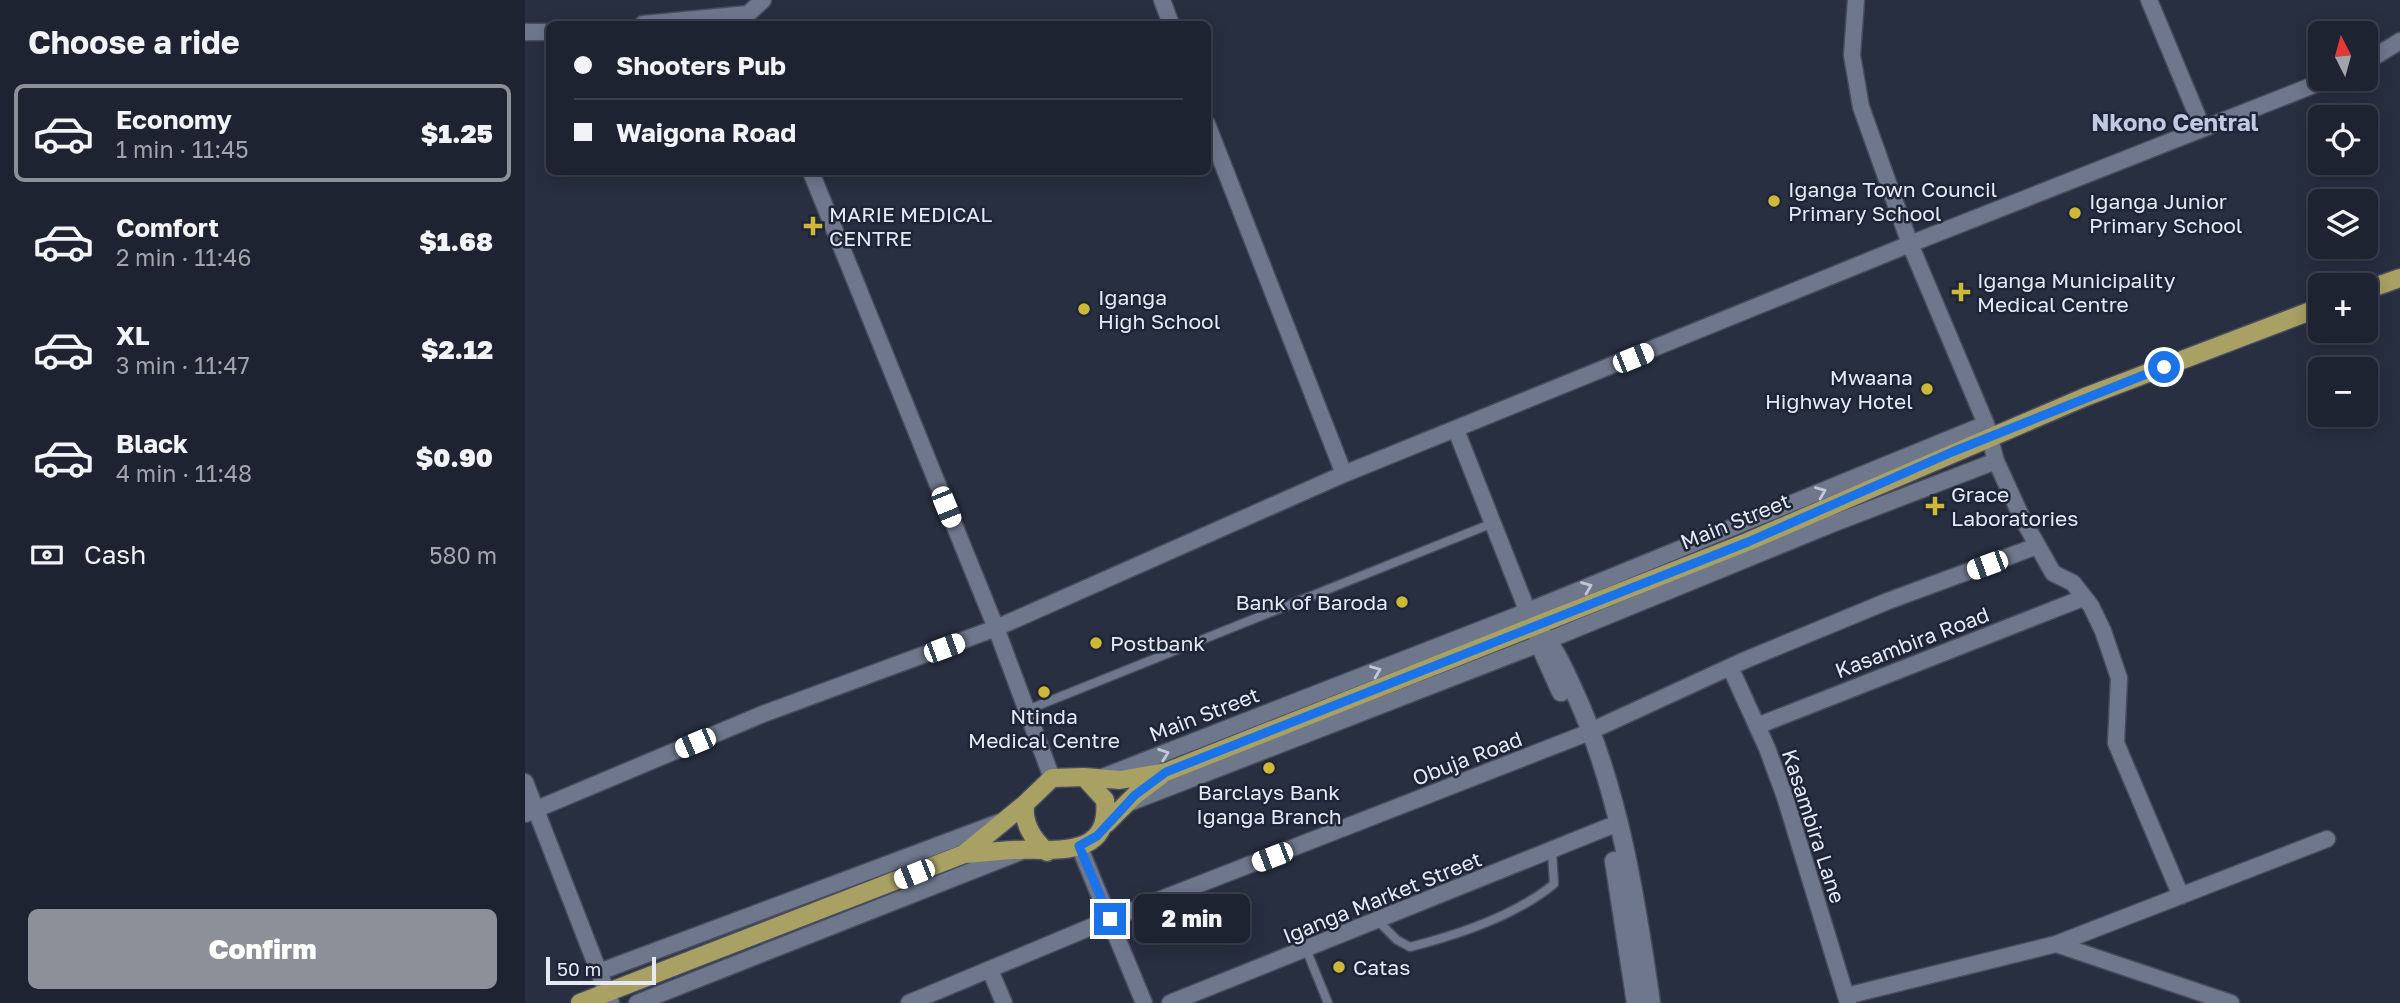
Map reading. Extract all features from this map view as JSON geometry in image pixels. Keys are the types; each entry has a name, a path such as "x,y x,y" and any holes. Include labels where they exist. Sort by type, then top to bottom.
{"main road":[{"path":"2378,286 2400,278"},
{"name":"Main Street","path":"580,1003 609,998 964,855 1010,818 1052,778 1092,777 1120,780 1166,772 1530,618 1748,542 1988,430 2308,312"},
{"path":"1530,618 1587,733 1619,825 1651,1003"},
{"path":"1587,733 1608,827 1636,1003"},
{"name":"Main Street","path":"964,855 1026,850 1047,852 1079,846 1097,836 1122,806 1166,772"},
{"path":"1092,777 1105,800 1106,824"},
{"path":"1025,804 1024,819 1033,837 1047,852"}],"street":[{"path":"672,21 748,13 763,0"},
{"path":"1162,0 1170,21"},
{"path":"1856,0 1852,55 1861,107 1910,244 1988,430 1996,461 2037,547 2053,573 2073,583 2091,606 2103,631 2119,678 2116,743 2181,896"},
{"path":"2149,0 2202,127"},
{"path":"525,33 546,32"},
{"path":"2378,55 2400,41"},
{"path":"531,812 763,715 996,628 1344,474 1910,244 2308,87"},
{"path":"1211,134 1344,474"},
{"path":"812,175 996,628 1052,778"},
{"path":"1456,430 1530,618"},
{"name":"Main Street","path":"1122,806 1544,642 1931,484 1996,461"},
{"name":"Obuja Road","path":"909,1003 1110,919 1587,733 1730,667 1888,601 2037,547"},
{"name":"Kasambira Road","path":"1757,726 2083,598"},
{"name":"Main Street","path":"1092,777 1530,618"},
{"name":"Kasambira Lane","path":"1730,667 1785,797 1847,999"},
{"path":"525,782 531,812 609,998"},
{"name":"Main Street","path":"599,972 1010,818"},
{"name":"Iganga Market Street","path":"1170,1003 1552,852 1608,827"},
{"path":"1847,999 2056,944 2327,839"},
{"path":"1079,846 1144,1003"},
{"name":"Main Street","path":"637,1003 1026,850"},
{"path":"2056,944 2231,1003"},
{"path":"990,970 1004,1003"}],"lane":[{"path":"1027,710 1493,523"},
{"path":"1378,921 1397,940 1410,947 1445,938 1538,898 1554,884 1552,852"},
{"path":"1306,949 1328,1003"}],"place":[{"name":"Iganga Town Council Primary School","path":"1774,201"},
{"name":"Iganga Junior Primary School","path":"2075,213"},
{"name":"MARIE MEDICAL CENTRE","path":"813,226"},
{"name":"Iganga Municipality Medical Centre","path":"1961,292"},
{"name":"Iganga High School","path":"1084,309"},
{"name":"Mwaana Highway Hotel","path":"1927,389"},
{"name":"Grace Laboratories","path":"1935,506"},
{"name":"Bank of Baroda","path":"1402,602"},
{"name":"Postbank","path":"1096,643"},
{"name":"Ntinda Medical Centre","path":"1044,692"},
{"name":"Barclays Bank Iganga Branch","path":"1269,768"},
{"name":"Catas","path":"1339,967"}],"district":[{"name":"Nkono Central","path":"2175,121"}],"route":[{"path":"1110,919 1079,846 1097,836 1117,811 1166,772 1748,542 1952,452 2164,367"}]}
